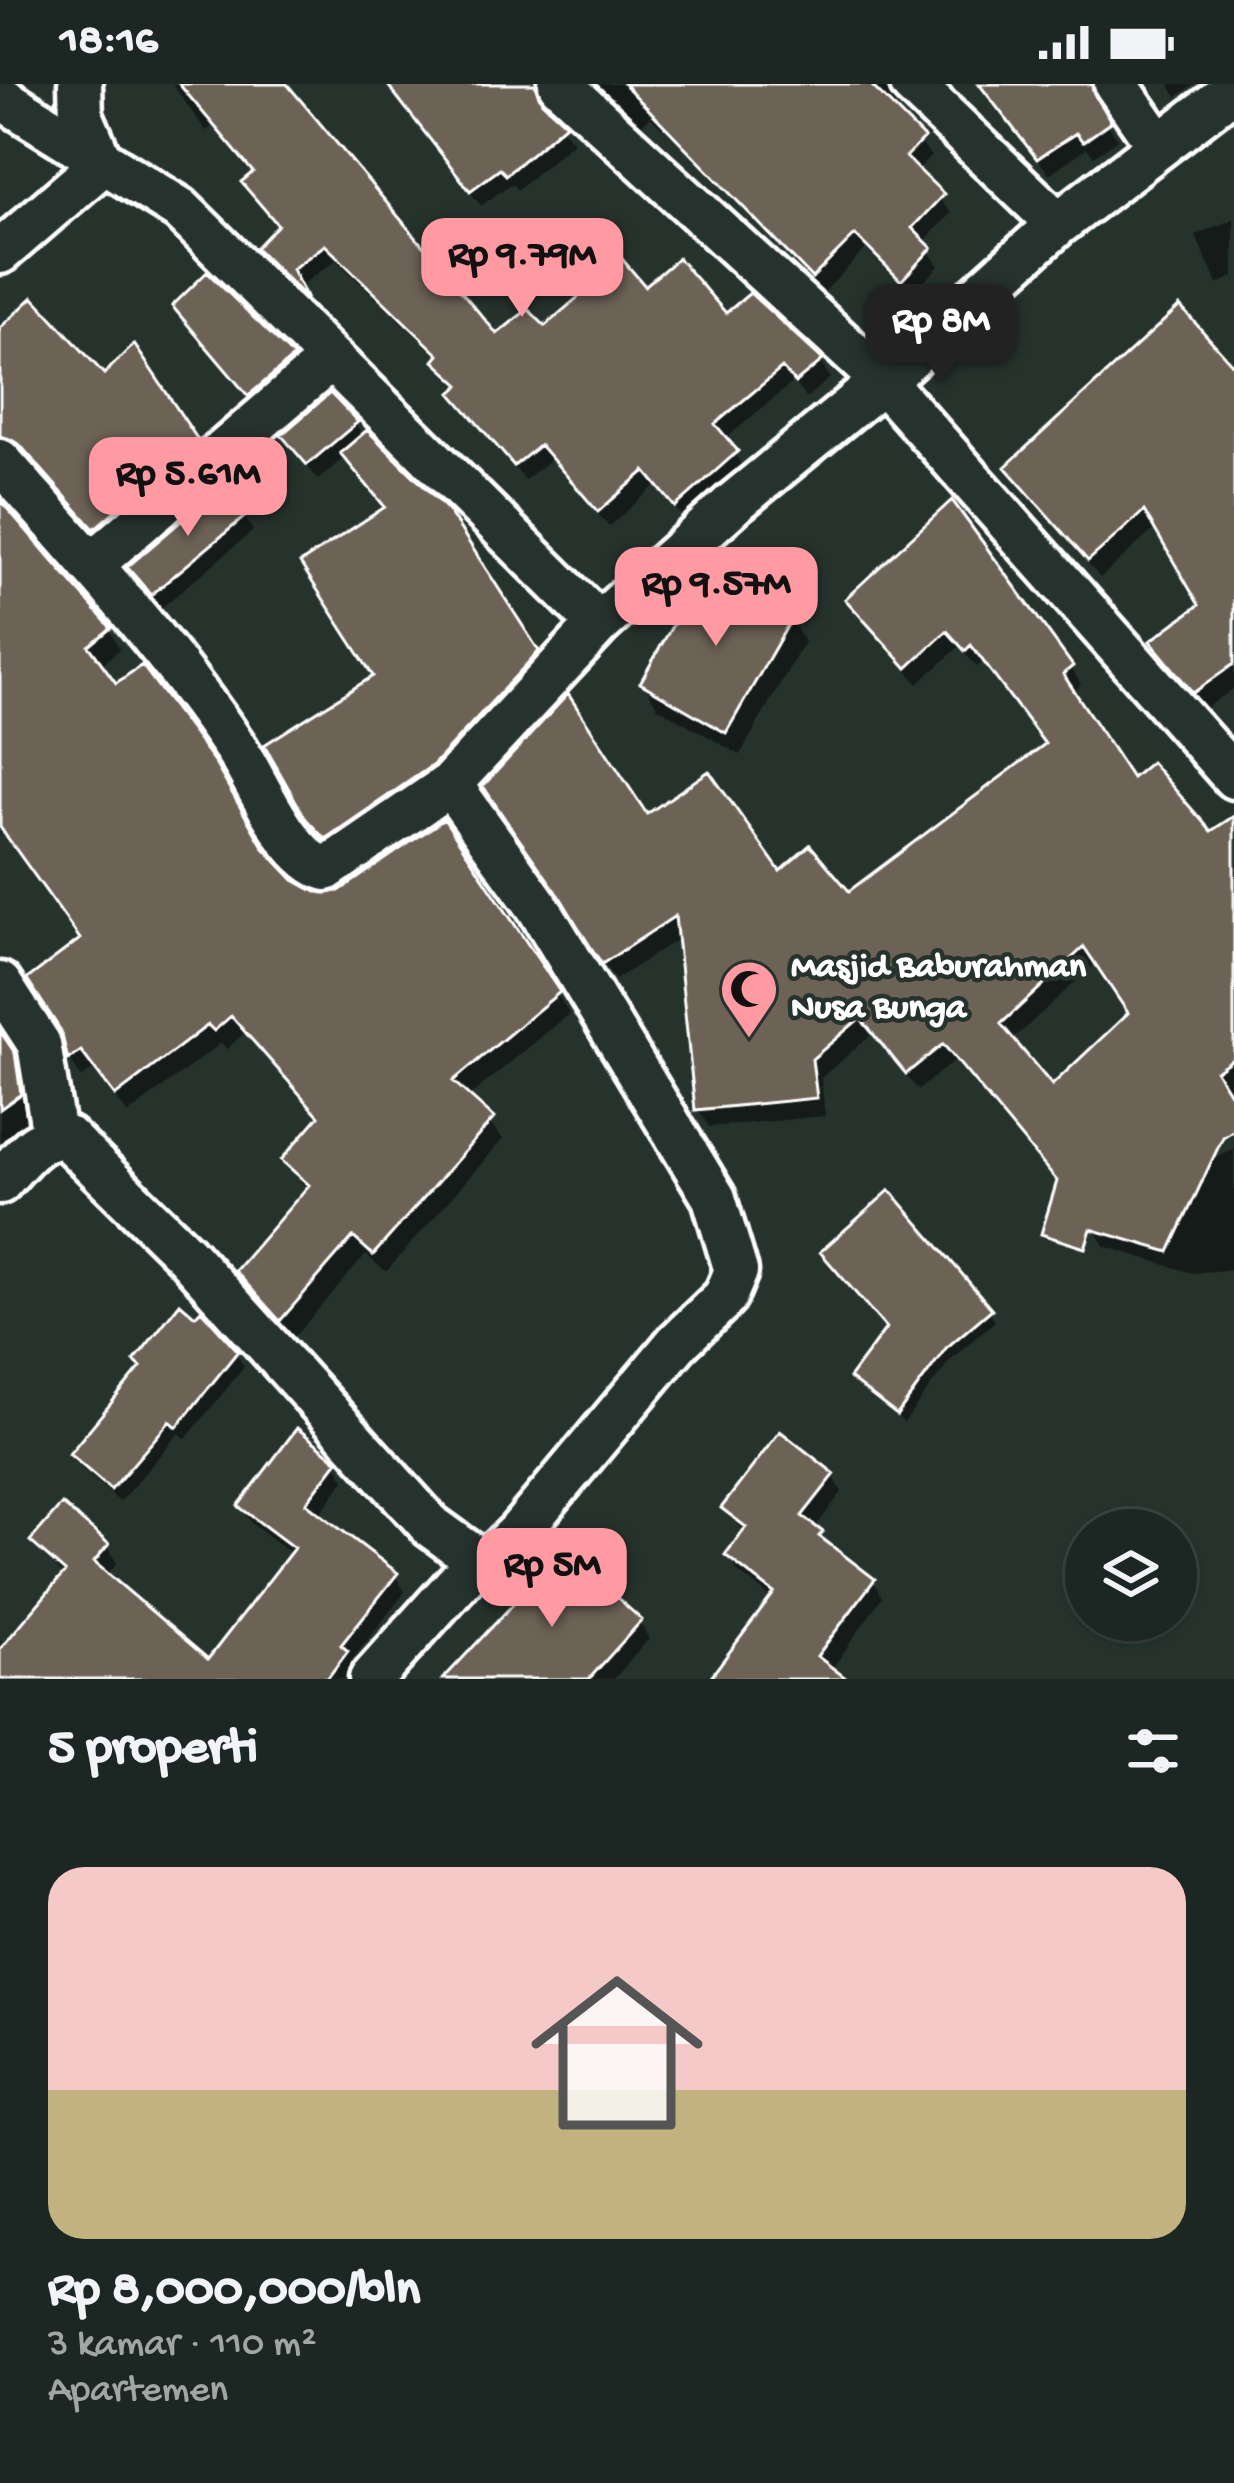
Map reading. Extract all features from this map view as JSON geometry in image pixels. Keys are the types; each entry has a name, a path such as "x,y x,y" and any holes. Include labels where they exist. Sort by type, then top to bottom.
{"street":[{"path":"80,84 81,116 102,164"},
{"path":"560,84 883,381 1234,777"},
{"path":"912,84 1058,224"},
{"path":"1116,84 1157,143"},
{"path":"0,460 91,565 234,746 282,829 316,866 334,867 450,784 599,624 734,503 883,381 1058,224 1157,143 1234,89"},
{"path":"0,98 180,209 599,624"},
{"path":"0,252 102,164"},
{"path":"91,565 331,359"},
{"path":"371,1679 478,1560 497,1554 518,1532 677,1343 725,1297 736,1271 714,1198 538,907 450,784"},
{"path":"0,984 39,1044 54,1135"},
{"path":"0,1182 37,1144 54,1135 68,1138 186,1255 430,1526 478,1560"}],"building":[{"path":"179,84 287,84 497,334 528,309 545,326 622,259 645,286 678,258 726,313 750,293 823,360 795,383 782,368 715,424 738,451 675,507 645,471 598,512 540,445 514,466 451,393 460,385 434,361 439,355 325,245 292,269 307,299 256,248 278,225 241,182 253,172"},
{"path":"387,84 535,84 542,102 566,124 506,175 500,169 470,191"},
{"path":"624,84 870,84 924,138 906,157 944,194 912,228 932,248 901,281 855,235 812,278"},
{"path":"979,84 1091,84 1111,122 1083,142 1076,133 1037,159"},
{"path":"207,272 294,357 248,396 172,306"},
{"path":"33,297 104,374 134,344 198,440 94,529 19,444 0,436 0,328"},
{"path":"1180,306 1234,366 1234,664 1193,693 1150,641 1199,605 1144,511 1088,561 1005,467"},
{"path":"330,393 358,422 307,465 281,435"},
{"path":"367,430 448,510 539,651 433,765 325,839 306,819 264,745 373,676 300,563 385,507 340,453"},
{"path":"227,482 247,515 151,595 127,567"},
{"path":"0,500 111,628 89,646 116,683 142,665 213,760 264,848 294,880 316,892 339,891 444,819 560,992 453,1081 494,1118 373,1255 353,1237 280,1321 235,1271 309,1185 281,1160 319,1116 231,1016 214,1031 208,1025 115,1096 81,1051 68,1060 61,1031 27,979 80,939 0,827"},
{"path":"952,500 1073,666 1063,674 1132,778 1151,762 1211,831 1234,816 1234,1058 1216,1071 1234,1100 1234,1130 1223,1137 1169,1252 1091,1229 1085,1248 1041,1234 1057,1181 943,1044 906,1074 860,1018 812,1059 817,1098 695,1110 675,916 602,964 483,786 568,694 647,814 709,771 780,871 810,845 849,891 1045,744 971,645 965,651 947,631 907,668 845,599","holes":["1084,947 1128,1013 1052,1085 1001,1024"]},
{"path":"706,566 793,616 726,733 640,683"},
{"path":"0,1031 15,1053 21,1094 0,1109"},
{"path":"890,1190 992,1309 946,1348 897,1415 849,1378 886,1328 820,1252"},
{"path":"180,1303 195,1316 201,1310 238,1351 177,1427 170,1421 111,1490 69,1454 141,1367 134,1361"},
{"path":"297,1428 338,1461 306,1503 398,1573 341,1645 348,1651 327,1679 0,1679 0,1649 65,1572 30,1541 62,1504 109,1544 94,1562 208,1659 294,1548 238,1506"},
{"path":"780,1431 835,1474 802,1516 823,1532 819,1536 875,1579 817,1656 847,1679 709,1679 774,1593 725,1555 746,1527 721,1508"},
{"path":"564,1550 642,1620 589,1679 443,1679"}],"place":[{"name":"Masjid Baburahman Nusa Bunga","path":"749,1040"}]}
